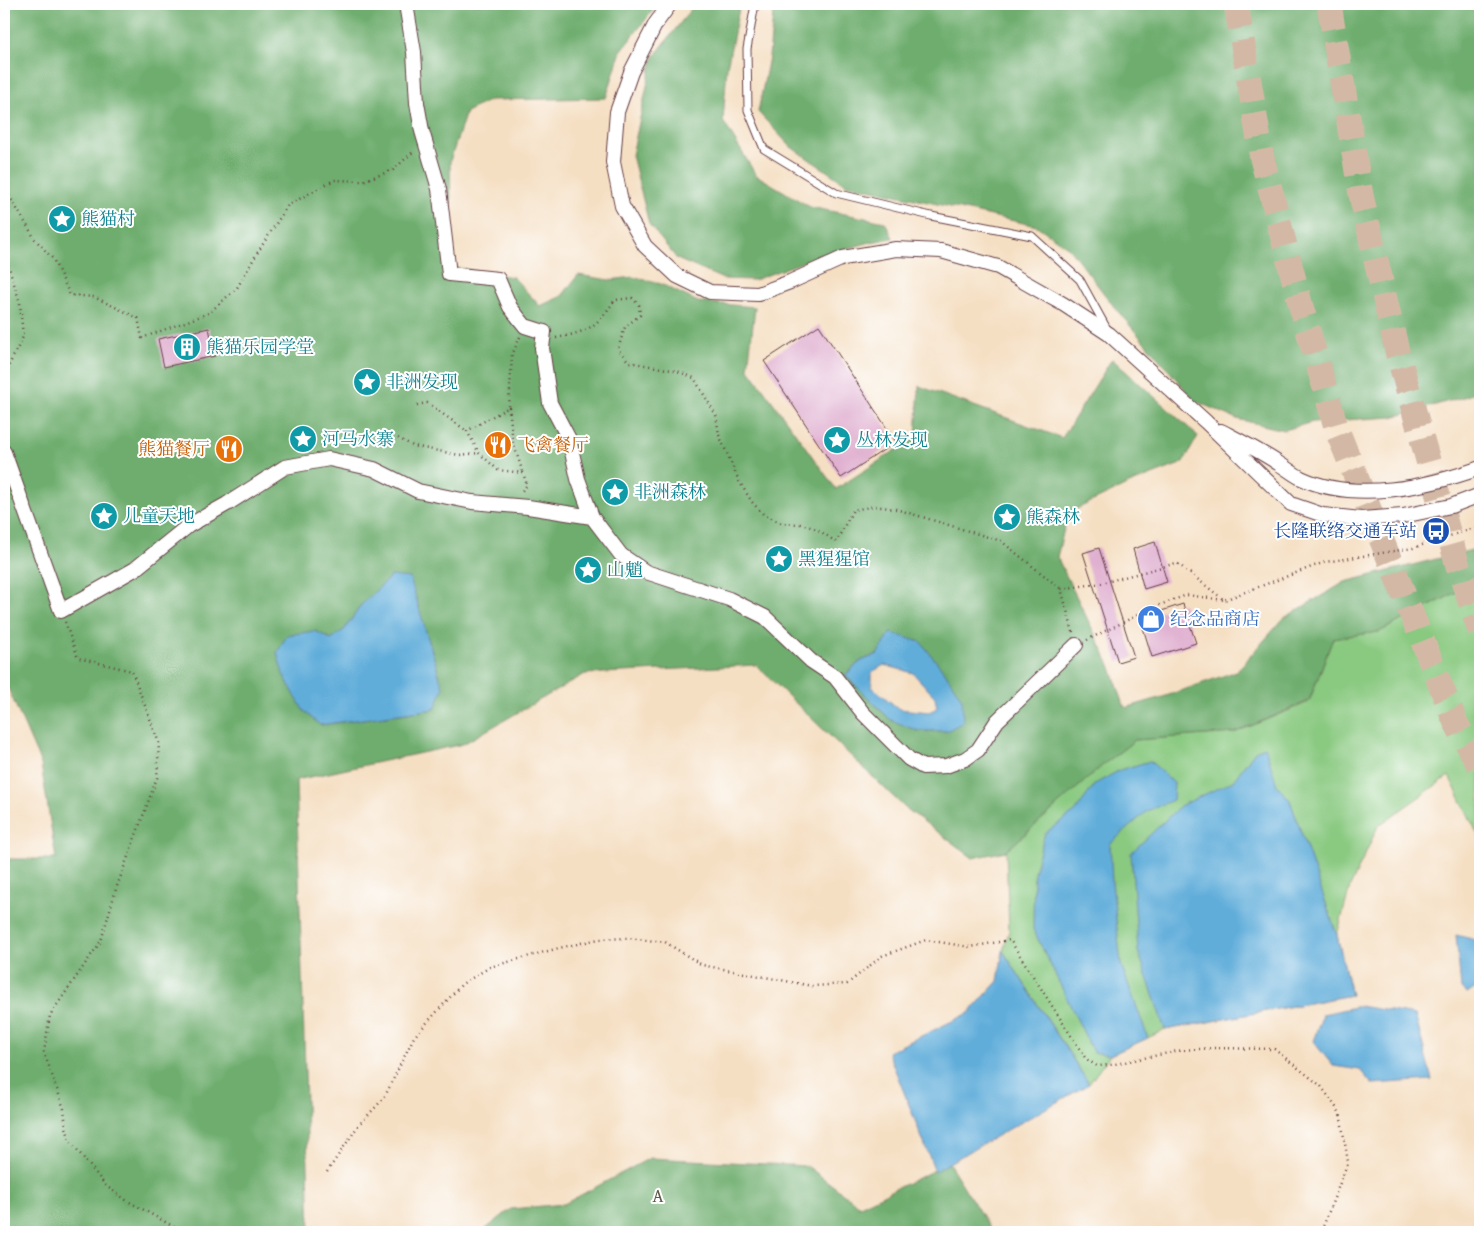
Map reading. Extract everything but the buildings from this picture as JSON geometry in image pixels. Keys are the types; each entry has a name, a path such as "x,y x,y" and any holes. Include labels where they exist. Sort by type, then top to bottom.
{"street":[{"path":"406,4 414,52 417,103 425,142 440,190 449,274 498,279 510,307 525,326 544,332 542,348 550,403 570,439 578,478 592,517 621,555 646,572 729,599 765,617 811,661 835,677 863,713 909,759 923,767 946,766 965,759 978,750 997,721 1076,645"},
{"path":"670,4 656,23 631,72 616,112 613,162 622,206 645,246 677,276 710,292 758,294 844,258 896,249 941,251 998,267 1109,334 1206,422 1291,504 1323,514 1361,519 1403,516 1451,506 1480,495"},
{"path":"1206,422 1277,462 1300,478 1330,488 1404,489 1441,481 1480,468"},
{"path":"4,452 61,611 135,569 188,526 285,467 329,459 374,469 418,491 472,502 592,517"}],"lane":[{"path":"756,4 746,48 748,110 764,149 836,193 931,216 1032,236 1080,280 1109,334"}],"path":[{"path":"4,186 35,239 53,259 70,295 94,297 138,318 142,338 209,313 237,288 288,205 334,180 363,180 393,170 425,142"},
{"path":"4,256 20,303 23,337 4,374"},
{"path":"544,332 556,338 581,333 593,327 615,300 632,298 639,305 640,315 625,327 618,349 630,362 677,371 694,378 716,415 719,435 739,481 752,502 763,514 781,524 801,524 817,529 836,542 853,510 875,506 896,509 1001,541 1062,589 1076,645 1154,607 1188,595 1224,600 1325,562 1413,548 1480,526"},
{"path":"509,506 527,485 514,442 509,407 512,355 525,326"},
{"path":"417,405 427,403 467,431 479,453 498,470 523,473"},
{"path":"467,431 509,407"},
{"path":"398,438 412,446 459,455 479,453"},
{"path":"1062,589 1102,583 1177,563 1224,600"},
{"path":"61,611 78,658 132,672 159,743 157,778 116,889 101,941 50,1015 44,1052 64,1109 70,1141 106,1186 126,1200 183,1232"},
{"path":"327,1172 358,1126 384,1098 414,1037 462,984 490,967 599,939 628,938 665,942 702,965 812,986 847,984 882,956 926,940 970,947 1010,940 1086,1059 1097,1066 1183,1050 1215,1048 1274,1049 1321,1086 1340,1113 1348,1162 1320,1232"}],"green space":[{"path":"4,4 658,4 621,51 606,98 490,100 466,112 450,161 452,267 513,277 540,306 562,296 578,275 610,280 633,277 661,284 698,302 755,307 748,368 836,489 916,437 919,386 1062,438 1112,359 1198,436 1183,463 1129,484 1068,513 1057,557 1110,665 1125,708 1237,671 1284,618 1345,582 1480,548 1480,580 1379,632 1333,638 1309,701 1234,733 1135,740 1104,764 1006,851 973,858 904,807 756,665 585,674 463,744 296,780 310,1232 4,1232 4,859 56,859 41,764 4,679","holes":["362,604 435,709 320,725 315,631 331,639 344,630","878,654 946,674 947,731 918,731 891,720 845,675 861,661"]},
{"path":"695,4 740,4 727,67 723,121 756,175 810,207 885,222 893,238 819,256 754,280 723,279 677,259 649,224 632,155 653,58"},
{"path":"774,4 1480,4 1480,390 1467,396 1393,417 1313,422 1284,430 1237,419 1195,401 1115,308 1069,248 1037,226 846,184 791,147 758,112 769,57"},
{"path":"1480,580 1480,839 1449,776 1378,826 1350,887 1337,935 1351,995 1165,1030 1110,1055 1089,1084 1003,951 1009,931 1006,851 1104,764 1135,740 1234,733 1309,702 1333,638 1379,632"},
{"name":"A","path":"650,1158 807,1166 860,1206 949,1163 992,1232 482,1232 511,1209 564,1204"}],"water":[{"path":"391,576 410,578 443,688 435,709 320,725 303,710 283,674 277,653 287,635 315,631 331,639 344,630 362,604"},
{"path":"891,633 921,642 946,674 962,699 963,722 947,731 918,731 891,720 845,675 861,661 878,654","holes":["884,665 913,673 935,697 937,708 929,712 899,709 872,687 872,672"]},
{"path":"1265,747 1277,785 1290,800 1337,935 1351,995 1165,1030 1138,951 1131,853 1180,806 1233,781 1255,751"},
{"path":"1150,761 1174,783 1173,800 1147,811 1110,844 1121,964 1148,1038 1110,1055 1093,1052 1033,929 1034,873 1045,833 1075,812 1095,784 1120,770"},
{"path":"1456,935 1480,941 1480,985 1467,994 1461,989"},
{"path":"1003,951 1089,1084 935,1171 888,1052 969,1013 998,981"},
{"path":"1359,1006 1415,1015 1432,1080 1372,1084 1360,1070 1333,1066 1313,1041 1323,1014"}],"tunnel":[{"path":"1236,4 1262,158 1300,303 1337,430 1455,721 1480,767"},
{"path":"1329,4 1361,195 1397,351 1458,566 1480,631"}],"place":[{"name":"熊猫村","path":"62,219"},
{"name":"熊猫乐园学堂","path":"187,347"},
{"name":"非洲发现","path":"367,382"},
{"name":"河马水寨","path":"303,439"},
{"name":"丛林发现","path":"837,440"},
{"name":"飞禽餐厅","path":"498,445"},
{"name":"熊猫餐厅","path":"229,449"},
{"name":"非洲森林","path":"615,492"},
{"name":"儿童天地","path":"104,516"},
{"name":"熊森林","path":"1007,517"},
{"name":"长隆联络交通车站","path":"1436,531"},
{"name":"黑猩猩馆","path":"779,559"},
{"name":"山魈","path":"588,570"},
{"name":"纪念品商店","path":"1151,619"}]}
